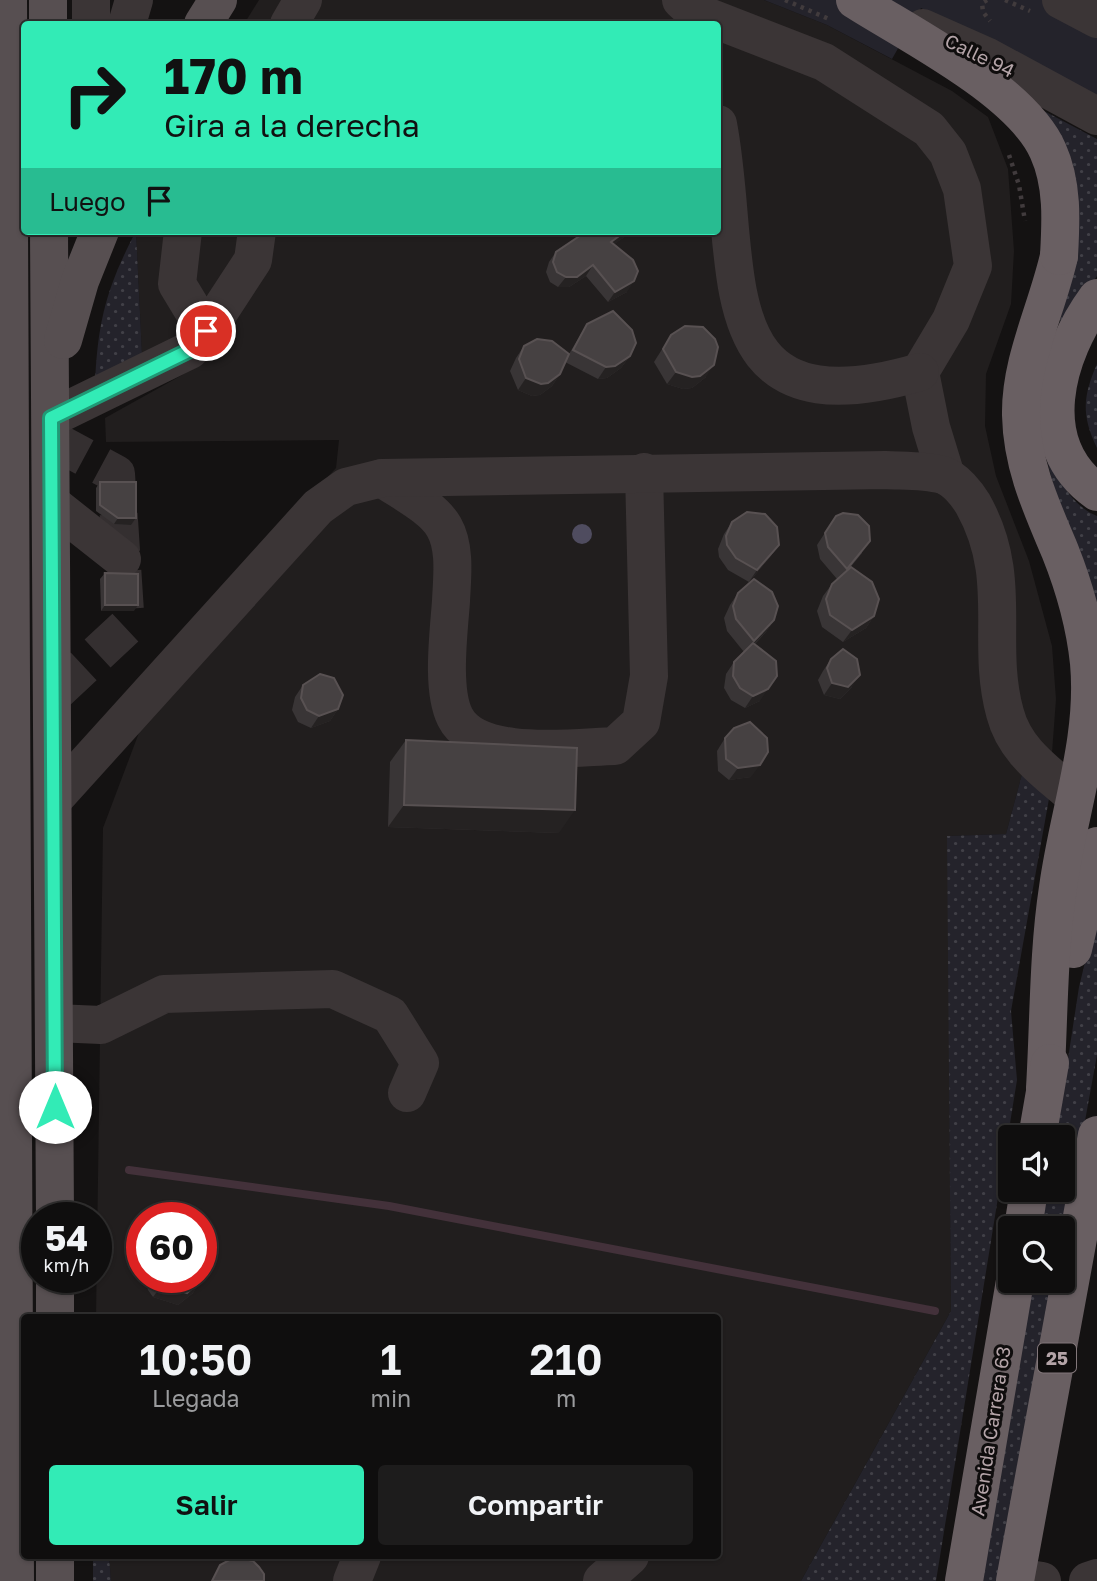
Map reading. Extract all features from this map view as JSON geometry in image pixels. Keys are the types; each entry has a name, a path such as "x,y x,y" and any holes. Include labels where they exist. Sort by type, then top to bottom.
{"highway":[{"path":"849,7 991,88 1035,126 1048,150 1057,179 1061,216 1059,257 1026,371 1021,414 1025,459 1035,495 1061,553 1079,609 1089,664 1086,747 1055,909 1045,1088"},
{"path":"1097,298 1066,349 1057,382 1055,411 1059,440 1071,467 1097,492"},
{"path":"1039,1125 1082,904 1097,846"},
{"name":"25","path":"1025,1580 1097,1135"},
{"name":"Avenida Carrera 63","path":"964,1581 1012,1293"}],"main road":[{"path":"8,0 15,1581"},
{"path":"48,0 48,21"},
{"path":"205,21 218,0"},
{"path":"49,235 55,1202"},
{"path":"51,402 73,302 98,235"},
{"path":"55,1293 55,1314"},
{"path":"55,1559 55,1581"}],"street":[{"path":"91,0 91,21"},
{"path":"128,21 134,0"},
{"path":"291,21 303,0"},
{"path":"1061,0 1097,19"},
{"name":"Calle 94","path":"849,7 986,56 1097,116"},
{"path":"690,12 714,21"},
{"path":"721,24 824,62 922,123 948,153 962,189 973,266 951,320 920,372 931,427 946,476 968,495 985,526 998,575 1000,674 1005,713 1025,753 1075,797"},
{"path":"721,150 740,312 759,351 788,376 831,386 878,384 920,372"},
{"path":"183,235 177,284 206,331"},
{"path":"51,402 190,350 206,331 253,260 256,235"},
{"path":"54,799 318,507 346,487 382,478 644,472 885,470 946,476"},
{"path":"382,478 426,509 444,527 453,566 447,674 455,717 475,737 521,749 615,746 641,722 649,676 644,472"},
{"path":"51,503 122,559"},
{"path":"55,1023 101,1025 164,993 333,989 390,1015 420,1063 407,1093"},
{"path":"352,1581 361,1559"},
{"path":"1088,1581 1097,1578"}],"path":[{"path":"785,0 849,7"}],"shaded area":[{"path":"259,0 764,0 827,25 952,91 988,117 1008,169 1014,251 1011,304 986,374 985,426 996,476 1029,561 1052,646 1056,699 1052,753 1022,774 1006,834 948,836 951,1311 801,1581 111,1581 109,1559 721,1559 721,1314 96,1314 96,1293 112,1293 112,1202 98,1202 103,828 140,730 112,707 336,468 339,440 106,442 105,418 202,364 142,355 136,235 721,235 721,21 246,21"},
{"path":"764,0 1097,0 1097,101 921,8 892,59 827,25"},
{"path":"1044,111 1097,139 1097,276 1057,334 1070,278"},
{"path":"136,235 142,355 95,382 102,321 118,269"},
{"path":"1097,364 1097,448 1088,425 1086,406 1089,386"},
{"path":"1038,424 1066,489 1085,509 1097,516 1097,696 1071,556"},
{"path":"1022,774 1050,793 1011,1011 1017,1080 1010,1125 998,1125 998,1198 936,1581 801,1581 951,1311 947,836 1006,834"},
{"path":"1097,913 1097,1055 1075,1176 1075,1125 1058,1125 1079,987"},
{"path":"1046,1202 1070,1202 1068,1216 1043,1216"},
{"path":"1030,1293 1054,1293 1001,1581 979,1581"},
{"path":"93,1559 109,1559 111,1581 93,1581"}],"building":[{"path":"581,235 621,235 611,242 633,260 638,271 634,281 615,292 593,265 577,277 566,277 557,272 553,262 556,252"},
{"path":"613,311 632,330 636,343 630,356 615,366 606,367 573,350 587,324"},
{"path":"685,326 703,327 715,339 718,347 714,365 700,376 692,377 676,372 663,349 671,335"},
{"path":"537,339 552,341 569,354 560,374 548,383 541,384 526,378 519,359 524,346"},
{"path":"100,482 136,482 136,518 118,518 100,505"},
{"path":"747,512 765,514 777,527 779,545 757,570 736,558 727,545 726,536 732,522"},
{"path":"843,513 858,515 869,526 870,541 847,569 828,547 825,533 836,516"},
{"path":"851,567 872,582 879,599 874,616 852,630 830,615 826,599 832,584"},
{"path":"105,573 138,574 138,605 105,605"},
{"path":"754,579 772,592 778,606 774,620 754,641 736,619 733,606 738,593"},
{"path":"753,643 776,661 777,676 768,689 753,696 740,688 733,676 734,662"},
{"path":"843,649 857,659 860,675 848,687 832,683 827,668 831,659"},
{"path":"320,674 334,678 343,695 338,709 319,716 307,710 301,698 303,685"},
{"path":"750,722 767,738 768,752 760,765 738,768 726,759 725,738 734,728"},
{"path":"406,740 577,748 575,810 404,805"},
{"path":"231,1559 253,1561 264,1574 264,1581 212,1581 220,1565"}],"waterway":[{"path":"129,1170 389,1206 935,1311"}],"tunnel":[{"path":"51,439 116,474 126,627 53,695"}],"route":[{"path":"55,1107 51,418 192,349 206,331"}]}
